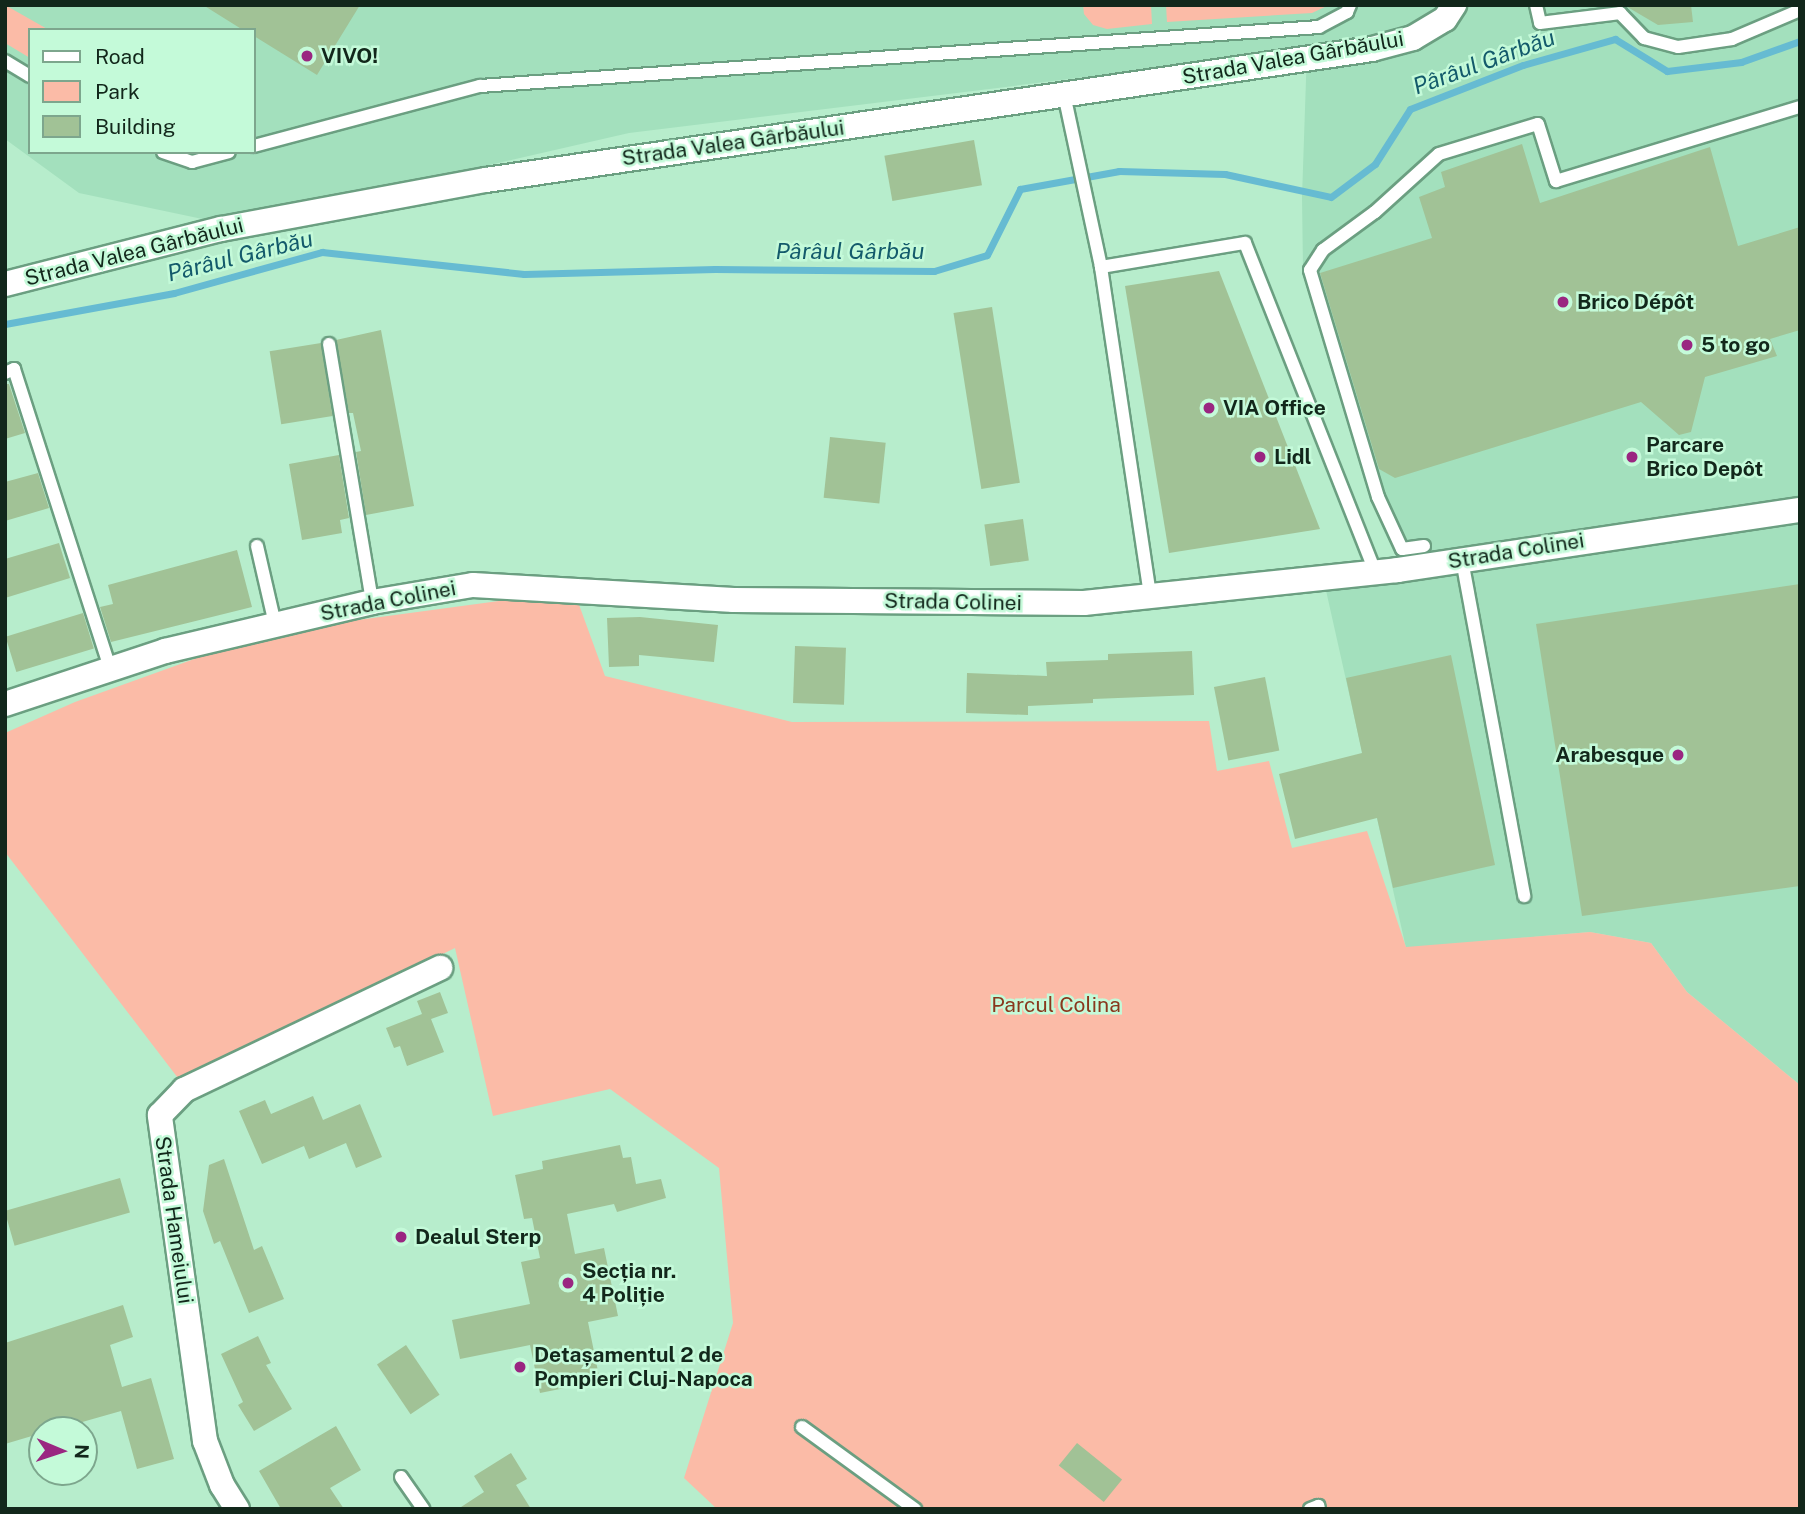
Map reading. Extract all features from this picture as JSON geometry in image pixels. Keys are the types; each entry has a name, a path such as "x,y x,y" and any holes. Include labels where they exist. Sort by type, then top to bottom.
{"street":[{"name":"Strada Valea Gârbăului","path":"5,284 221,229 486,180 1372,49 1413,38 1445,19 1454,5"},
{"name":"Strada Colinei","path":"5,704 110,668 275,624 372,601 473,585 734,600 1084,603 1375,572 1800,510"},
{"name":"Strada Hameiului","path":"237,1509 222,1485 205,1441 160,1115 184,1090 440,968"}],"lane":[{"path":"256,145 480,86 1320,27 1347,12 1350,5"},
{"path":"1536,5 1540,23 1620,13 1644,38 1678,47 1732,39 1800,10"},
{"path":"5,61 28,75"},
{"path":"1064,94 1078,149 1101,267 1150,596"},
{"path":"1424,546 1402,549 1378,497 1310,270 1322,250 1374,212 1439,155 1538,124 1556,181 1800,107"},
{"path":"169,154 192,162 222,154"},
{"path":"1101,267 1245,243 1375,572"},
{"path":"330,344 372,601"},
{"path":"5,373 14,369 110,668"},
{"path":"257,546 275,624"},
{"path":"1462,560 1524,896"},
{"path":"802,1427 915,1509"},
{"path":"401,1477 423,1509"},
{"path":"1310,1509 1318,1506 1319,1509"}],"shaded area":[{"path":"5,5 1800,5 1800,1085 1687,992 1651,943 1590,932 1406,948 1325,586 1397,558 1366,476 1303,269 1302,197 1307,50 629,133 420,181 212,221 79,193 5,139"}],"green space":[{"path":"5,5 45,28 28,28 28,57 5,43"},
{"path":"1083,5 1151,5 1152,24 1107,29 1093,25 1084,14"},
{"path":"1166,5 1329,5 1312,13 1167,22"},
{"name":"Parcul Colina","path":"574,591 605,676 792,722 1209,721 1217,771 1269,761 1292,848 1367,831 1406,947 1590,932 1651,943 1687,992 1800,1085 1800,1509 717,1509 684,1478 733,1323 719,1168 610,1089 493,1116 455,948 181,1082 5,852 5,733 75,702 269,632"}],"building":[{"name":"VIVO!","path":"203,5 360,5 317,75 256,37 256,28 240,28"},
{"path":"1624,5 1691,5 1693,22 1658,25"},
{"path":"974,140 982,185 892,201 884,156"},
{"name":"Brico Dépôt","path":"1522,144 1540,203 1710,147 1738,246 1800,227 1800,330 1770,339 1777,356 1705,377 1691,432 1679,435 1641,402 1395,478 1379,469 1320,273 1432,238 1419,197 1445,187 1441,172"},
{"name":"VIA Office","path":"1219,271 1320,529 1169,553 1125,286"},
{"path":"992,307 1020,483 981,489 953,313"},
{"path":"381,330 414,506 366,515 356,452 361,451 353,413 349,413 336,340"},
{"path":"321,343 333,416 281,424 270,351"},
{"path":"5,384 9,384 25,433 5,439"},
{"path":"830,437 886,443 879,504 824,498"},
{"path":"339,455 349,518 340,520 342,533 302,540 289,464"},
{"path":"38,473 49,508 5,521 5,482"},
{"path":"1023,519 1029,561 990,566 984,524"},
{"path":"59,543 70,578 5,598 5,559"},
{"path":"237,550 252,607 111,642 100,607 113,604 108,585"},
{"name":"Arabesque","path":"1800,584 1800,886 1582,916 1536,624"},
{"path":"83,613 94,648 16,672 6,637"},
{"path":"640,617 718,625 714,662 639,655 639,666 609,667 607,618"},
{"path":"795,646 846,648 844,705 793,703"},
{"path":"1192,651 1194,695 1093,699 1093,703 1028,706 1028,715 966,713 967,673 1047,676 1046,662 1108,660 1108,654"},
{"path":"1451,655 1495,865 1393,888 1377,818 1295,839 1279,774 1362,753 1346,678"},
{"path":"1265,677 1279,751 1228,761 1214,687"},
{"path":"440,992 448,1013 431,1019 444,1052 407,1066 400,1046 394,1048 386,1028 422,1014 417,1001"},
{"path":"313,1096 323,1120 360,1104 382,1157 356,1168 346,1143 309,1159 304,1146 262,1164 239,1111 265,1100 271,1114"},
{"name":"Secția nr. 4 Poliție","path":"620,1145 623,1158 631,1157 636,1184 661,1179 666,1198 617,1212 614,1204 567,1214 575,1254 604,1248 618,1316 588,1322 600,1381 540,1393 530,1345 460,1359 452,1320 530,1304 521,1262 540,1258 532,1218 524,1219 515,1175 543,1169 542,1161"},
{"path":"224,1159 254,1250 262,1246 284,1299 249,1313 220,1241 214,1244 203,1211 209,1165"},
{"path":"120,1178 130,1213 15,1246 5,1211"},
{"path":"123,1305 133,1337 110,1345 122,1387 151,1378 174,1459 137,1469 121,1411 98,1418 28,1416 28,1437 5,1444 5,1343"},
{"path":"258,1336 271,1363 266,1365 292,1409 254,1431 238,1405 243,1402 221,1354"},
{"path":"406,1345 440,1395 411,1414 377,1365"},
{"path":"336,1426 361,1470 330,1488 344,1509 281,1509 259,1471"},
{"path":"1077,1443 1122,1480 1104,1502 1059,1466"},
{"path":"511,1453 527,1479 516,1485 531,1509 458,1509 484,1492 474,1476"}],"waterway":[{"name":"Pârâul Gârbău","path":"5,324 174,293 322,252 524,274 715,269 934,271 987,255 1020,189 1119,171 1225,174 1331,197 1375,164 1410,109 1523,65 1615,39 1667,71 1741,62 1800,41"}],"place":[{"name":"VIVO!","path":"307,56"},
{"name":"Brico Dépôt","path":"1563,302"},
{"name":"5 to go","path":"1687,345"},
{"name":"VIA Office","path":"1209,408"},
{"name":"Lidl","path":"1260,457"},
{"name":"Parcare Brico Depôt","path":"1632,457"},
{"name":"Arabesque","path":"1678,755"},
{"name":"Dealul Sterp","path":"401,1237"},
{"name":"Secția nr. 4 Poliție","path":"568,1283"},
{"name":"Detașamentul 2 de Pompieri Cluj-Napoca","path":"520,1367"}]}
